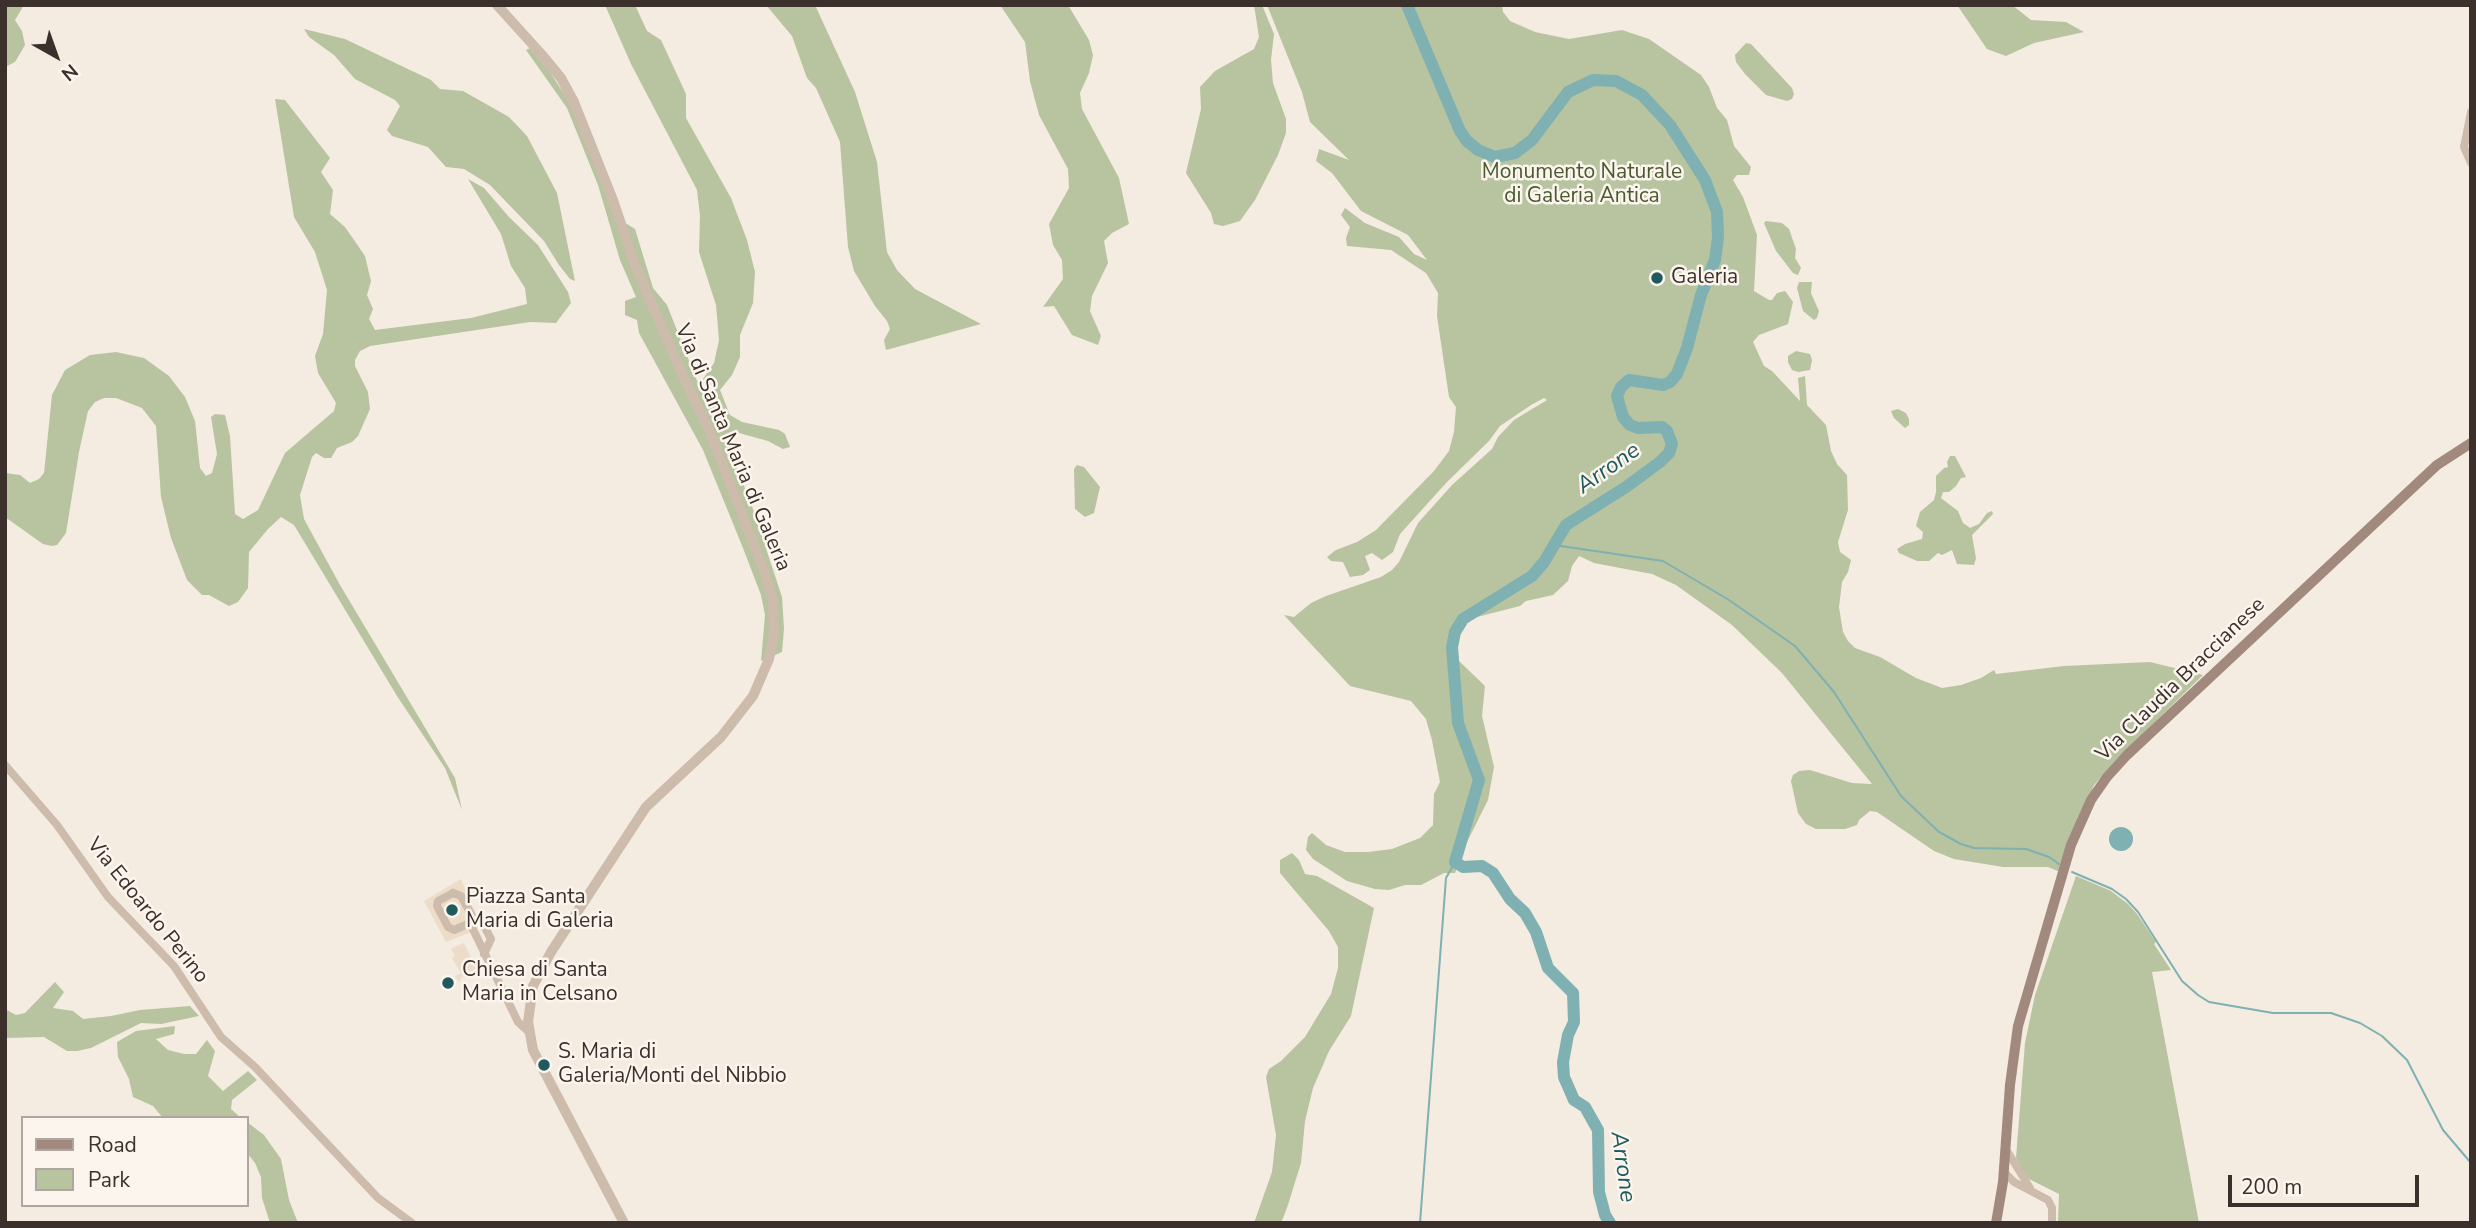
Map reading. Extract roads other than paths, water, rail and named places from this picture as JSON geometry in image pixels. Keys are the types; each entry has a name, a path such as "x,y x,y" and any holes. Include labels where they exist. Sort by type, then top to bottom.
{"main road":[{"name":"Via Claudia Braccianese","path":"1996,1223 2002,1193 2014,1049 2023,1004 2071,845 2084,813 2099,788 2121,761 2437,465 2471,443"}],"street":[{"name":"Via di Santa Maria di Galeria","path":"497,5 549,63 574,102 639,274 709,430 758,556 773,600 775,617 769,659 753,696 722,737 646,807 551,952 533,986 528,1006 533,1051 624,1223"},
{"path":"2471,112 2464,147 2471,163"},
{"name":"Via Edoardo Perino","path":"5,765 57,825 108,897 178,971 221,1037 255,1067 378,1198 412,1223"},
{"path":"471,921 451,930 437,909 439,901 453,893 458,894 471,921 484,954 518,1022 529,1032"},
{"path":"2006,1150 2031,1190"},
{"path":"2004,1172 2017,1175 2031,1190 2051,1203 2052,1223"},
{"path":"2002,1193 2011,1188 2031,1190"}],"water":[{"path":"2121,827 2130,830 2133,839 2130,848 2121,851 2112,848 2109,839 2112,830"}],"waterway":[{"name":"Arrone","path":"1407,5 1460,131 1478,150 1495,157 1515,153 1532,140 1568,92 1593,80 1616,81 1642,95 1670,125 1705,180 1717,212 1715,260 1701,295 1677,374 1663,385 1629,380 1621,387 1617,396 1623,417 1630,425 1638,428 1662,427 1667,431 1672,444 1669,453 1626,487 1566,525 1544,562 1532,576 1463,619 1455,632 1452,647 1458,723 1479,780 1455,862 1463,867 1482,866 1493,873 1510,899 1525,913 1536,932 1548,968 1573,993 1574,1022 1568,1035 1563,1062 1564,1077 1574,1100 1585,1107 1598,1130 1599,1192 1610,1223"},
{"path":"1554,545 1663,561 1729,600 1795,646 1834,692 1901,796 1939,832 1974,848 2026,849 2049,857 2059,864"},
{"path":"1420,1223 1446,878 1455,862"},
{"path":"2072,872 2112,889 2126,899 2138,912 2182,981 2209,1002 2273,1013 2331,1013 2360,1023 2382,1036 2407,1060 2443,1130 2471,1163"}],"place":[{"name":"Galeria","path":"1657,278"},
{"name":"Piazza Santa Maria di Galeria","path":"452,910"},
{"name":"Chiesa di Santa Maria in Celsano","path":"448,983"},
{"name":"S. Maria di Galeria/Monti del Nibbio","path":"544,1065"}],"park label":[{"name":"Monumento Naturale di Galeria Antica","path":"1582,185"}]}
